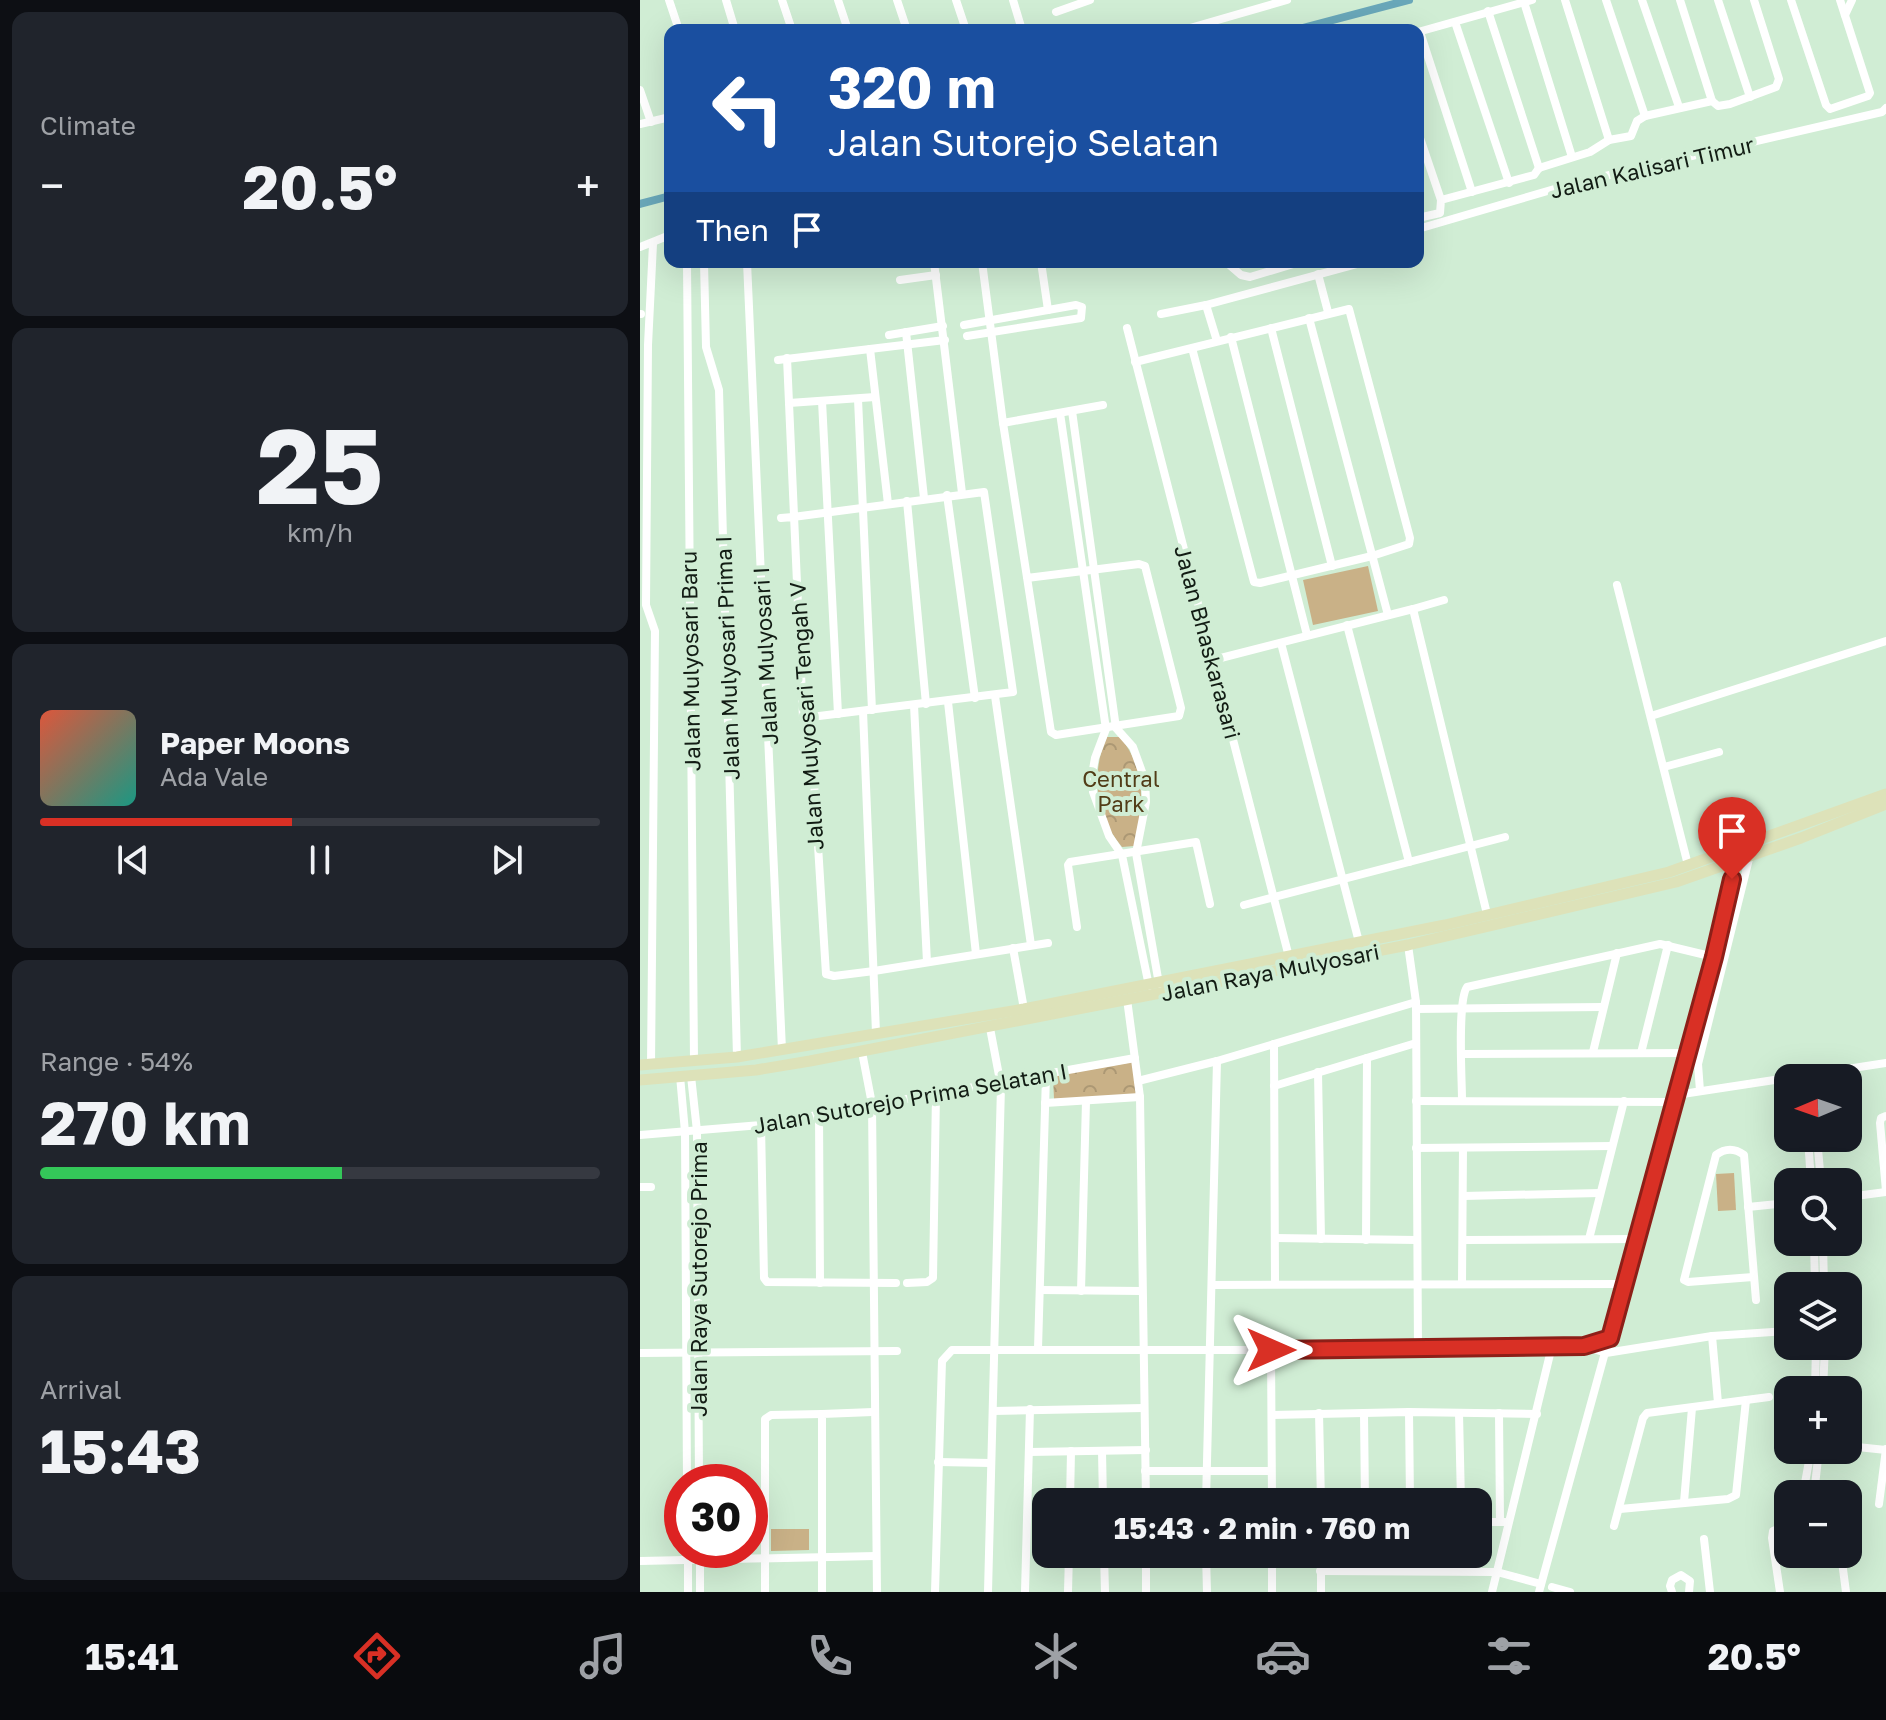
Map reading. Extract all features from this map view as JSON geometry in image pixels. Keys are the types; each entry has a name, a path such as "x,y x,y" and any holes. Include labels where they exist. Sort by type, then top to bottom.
{"main road":[{"name":"Jalan Raya Mulyosari","path":"1541,907 1685,879 1750,855 1886,794"},
{"name":"Jalan Raya Mulyosari","path":"640,1080 804,1062 862,1052 990,1028 1024,1009 1289,957 1408,945 1669,872 1886,804"},
{"name":"Jalan Raya Mulyosari","path":"645,1065 737,1057 876,1033 1006,1018 1127,999 1334,954 1359,942 1487,914 1525,911"},
{"path":"801,1046 804,1062"}],"street":[{"path":"669,0 677,24"},
{"path":"726,0 733,24"},
{"path":"782,0 790,24"},
{"path":"838,0 846,24"},
{"path":"897,0 905,24"},
{"path":"956,0 964,24"},
{"path":"1013,0 1020,24"},
{"path":"1056,12 1071,3 1090,0"},
{"path":"1204,24 1287,0"},
{"path":"1565,0 1609,140"},
{"path":"1606,0 1645,116"},
{"path":"1642,0 1679,107"},
{"path":"1680,0 1715,106 1775,88 1779,81 1754,0"},
{"path":"1718,0 1750,97"},
{"path":"1791,0 1826,105 1830,109 1868,96 1870,91 1840,0"},
{"path":"1845,15 1852,0"},
{"path":"1424,31 1528,1 1572,157"},
{"path":"1488,11 1539,168"},
{"path":"1455,22 1509,183"},
{"path":"1424,47 1472,192"},
{"path":"640,90 651,122"},
{"path":"1441,200 1534,175 1539,168 1590,152 1609,140 1626,138 1633,135 1636,125 1645,116 1712,101"},
{"name":"Jalan Kalisari Timur","path":"1424,227 1575,183 1882,112 1886,108"},
{"path":"640,124 664,119"},
{"path":"1424,150 1441,200 1440,213 1424,217"},
{"path":"640,247 664,238"},
{"path":"645,1065 655,631 646,609 644,347 653,244"},
{"name":"Jalan Mulyosari Baru","path":"687,268 694,1061"},
{"name":"Jalan Mulyosari Prima I","path":"704,268 706,347 719,390 737,1057"},
{"name":"Jalan Mulyosari I","path":"747,268 782,1050"},
{"path":"935,268 962,493"},
{"path":"983,268 1003,423 1027,578 1052,733 1111,728 1174,718 1181,714 1145,567 1139,564 1027,578"},
{"path":"1042,268 1048,310"},
{"path":"1233,268 1241,275 1250,277 1280,268"},
{"path":"1161,314 1341,268"},
{"path":"1318,274 1328,312"},
{"path":"900,280 936,275"},
{"path":"964,325 1078,305 1082,307 1081,318 967,336"},
{"path":"1206,305 1217,341"},
{"path":"1135,362 1328,312 1346,308 1351,311 1410,538 1407,545 1258,583 1251,578 1192,348"},
{"path":"1309,318 1388,615"},
{"path":"889,335 943,326"},
{"name":"Jalan Bhaskarasari","path":"1127,328 1289,957"},
{"path":"1271,328 1332,566"},
{"path":"906,332 924,498"},
{"path":"1231,337 1307,635"},
{"path":"888,504 870,349 945,340"},
{"name":"Jalan Mulyosari Tengah V","path":"870,349 782,359 789,403 802,716 810,717 824,969 829,976 874,971"},
{"path":"789,403 875,397"},
{"path":"858,399 876,1033"},
{"path":"822,401 838,714"},
{"path":"1003,423 1103,405"},
{"path":"1072,411 1111,728 1095,758 1093,792 1109,836 1122,855 1132,906 1154,985"},
{"path":"1060,413 1081,570 1111,728 1133,747 1145,780 1146,802 1136,853 1154,985"},
{"path":"781,518 962,493 982,492 986,495 1013,691 995,696 810,717"},
{"path":"947,495 975,698"},
{"path":"907,501 926,704"},
{"path":"1617,585 1688,865"},
{"path":"1213,660 1444,600"},
{"path":"1413,609 1487,914"},
{"path":"1347,625 1409,862"},
{"path":"1651,716 1886,641"},
{"path":"1281,643 1359,942"},
{"path":"995,696 1031,945"},
{"path":"948,702 976,954"},
{"path":"914,705 927,962"},
{"path":"1664,767 1719,752"},
{"path":"1244,905 1505,837"},
{"path":"1077,927 1069,863 1197,843 1210,904"},
{"path":"1700,1091 1698,1064 1750,855"},
{"path":"1320,1571 1497,1572 1540,1588 1714,957 1736,860"},
{"path":"1132,906 1143,904"},
{"path":"874,971 1048,943"},
{"path":"1462,1100 1462,1009 1464,991 1469,986 1660,944 1714,957"},
{"path":"1408,945 1416,1006 1418,1350"},
{"path":"1641,1053 1668,945"},
{"path":"1013,948 1024,1009"},
{"path":"1593,1052 1617,953"},
{"path":"1127,999 1140,1097 1146,1488"},
{"path":"1138,1081 1416,1006 1462,1009 1603,1007"},
{"path":"988,1592 1001,1082 990,1028"},
{"path":"1274,1086 1416,1043"},
{"path":"1274,1044 1275,1284"},
{"path":"862,1052 872,1104 877,1592"},
{"path":"1462,1054 1688,1053"},
{"name":"Jalan Sutorejo Prima Selatan I","path":"640,1135 761,1125 1135,1058"},
{"path":"1366,1240 1367,1058"},
{"path":"1206,1488 1217,1061"},
{"path":"1862,1067 1886,1063"},
{"path":"1318,1072 1321,1239"},
{"path":"1038,1349 1046,1075"},
{"name":"Jalan Raya Sutorejo Prima","path":"685,1076 697,1131 699,1464"},
{"name":"Jalan Raya Sutorejo Prima","path":"685,1076 687,1464"},
{"path":"1416,1101 1675,1099 1700,1091 1774,1081"},
{"path":"907,1283 927,1282 933,1278 936,1093"},
{"path":"1045,1103 1140,1097"},
{"path":"1081,1291 1086,1101"},
{"path":"1589,1239 1624,1101"},
{"path":"819,1114 820,1283"},
{"path":"1862,1195 1886,1192 1880,1123 1881,1118 1886,1116"},
{"path":"761,1125 765,1280 771,1284 896,1283"},
{"path":"1416,1148 1612,1146"},
{"path":"1462,1284 1463,1148"},
{"path":"1753,1277 1684,1280 1716,1155 1721,1151 1731,1149 1744,1155 1756,1300"},
{"path":"640,1187 651,1187"},
{"path":"1463,1196 1600,1193"},
{"path":"1748,1207 1774,1204"},
{"path":"1275,1238 1417,1240"},
{"path":"1463,1240 1636,1239"},
{"path":"1212,1285 1623,1284"},
{"path":"1040,1290 1142,1291"},
{"path":"1584,1346 1606,1353 1712,1336 1774,1332"},
{"path":"1712,1336 1718,1403"},
{"path":"935,1592 944,1356 955,1349 1418,1350 1584,1346 1610,1338"},
{"path":"1492,1592 1552,1346"},
{"path":"1271,1350 1272,1488"},
{"path":"640,1353 897,1351"},
{"path":"1614,1526 1644,1415 1769,1397"},
{"path":"1620,1509 1728,1499 1736,1495 1746,1400"},
{"path":"993,1411 1144,1408"},
{"path":"1684,1502 1692,1408"},
{"path":"1025,1592 1030,1409"},
{"path":"765,1464 765,1419 771,1415 873,1412"},
{"path":"1272,1415 1409,1412 1537,1414"},
{"path":"1409,1412 1410,1488"},
{"path":"1319,1413 1321,1488"},
{"path":"1459,1413 1461,1488"},
{"path":"1499,1413 1500,1522"},
{"path":"822,1414 822,1592"},
{"path":"1364,1414 1365,1488"},
{"path":"1862,1447 1886,1449 1879,1504"},
{"path":"1029,1452 1146,1450"},
{"path":"1070,1488 1071,1451"},
{"path":"1102,1451 1103,1488"},
{"path":"938,1462 991,1463"},
{"path":"1145,1471 1271,1471"},
{"path":"1492,1522 1511,1522"},
{"path":"1774,1531 1774,1552"},
{"path":"1672,1592 1670,1583 1678,1575 1685,1576 1690,1588 1709,1587 1704,1539"},
{"path":"768,1560 876,1556"},
{"path":"640,1561 664,1561"},
{"path":"688,1568 688,1592"},
{"path":"700,1568 700,1592"},
{"path":"765,1568 765,1592"},
{"path":"1068,1592 1069,1568"},
{"path":"1104,1568 1105,1592"},
{"path":"1146,1568 1146,1592"},
{"path":"1206,1568 1207,1592"},
{"path":"1272,1568 1272,1592"},
{"path":"1320,1568 1321,1592"},
{"path":"1776,1568 1780,1592"},
{"path":"1843,1568 1846,1592"},
{"path":"1552,1587 1570,1592"}],"green space":[{"path":"1368,566 1378,611 1313,625 1303,580"},
{"name":"Central Park","path":"1107,737 1120,737 1135,762 1139,776 1140,817 1134,846 1122,847 1101,809 1097,780"},
{"path":"1133,1062 1138,1095 1054,1099 1053,1076"},
{"path":"1734,1173 1736,1210 1718,1211 1716,1174"},
{"path":"771,1529 809,1529 809,1550 771,1551"}],"waterway":[{"path":"1318,24 1409,0"},
{"path":"640,204 664,198"}],"route":[{"path":"1271,1350 1584,1346 1610,1338 1714,957 1732,879"}]}
